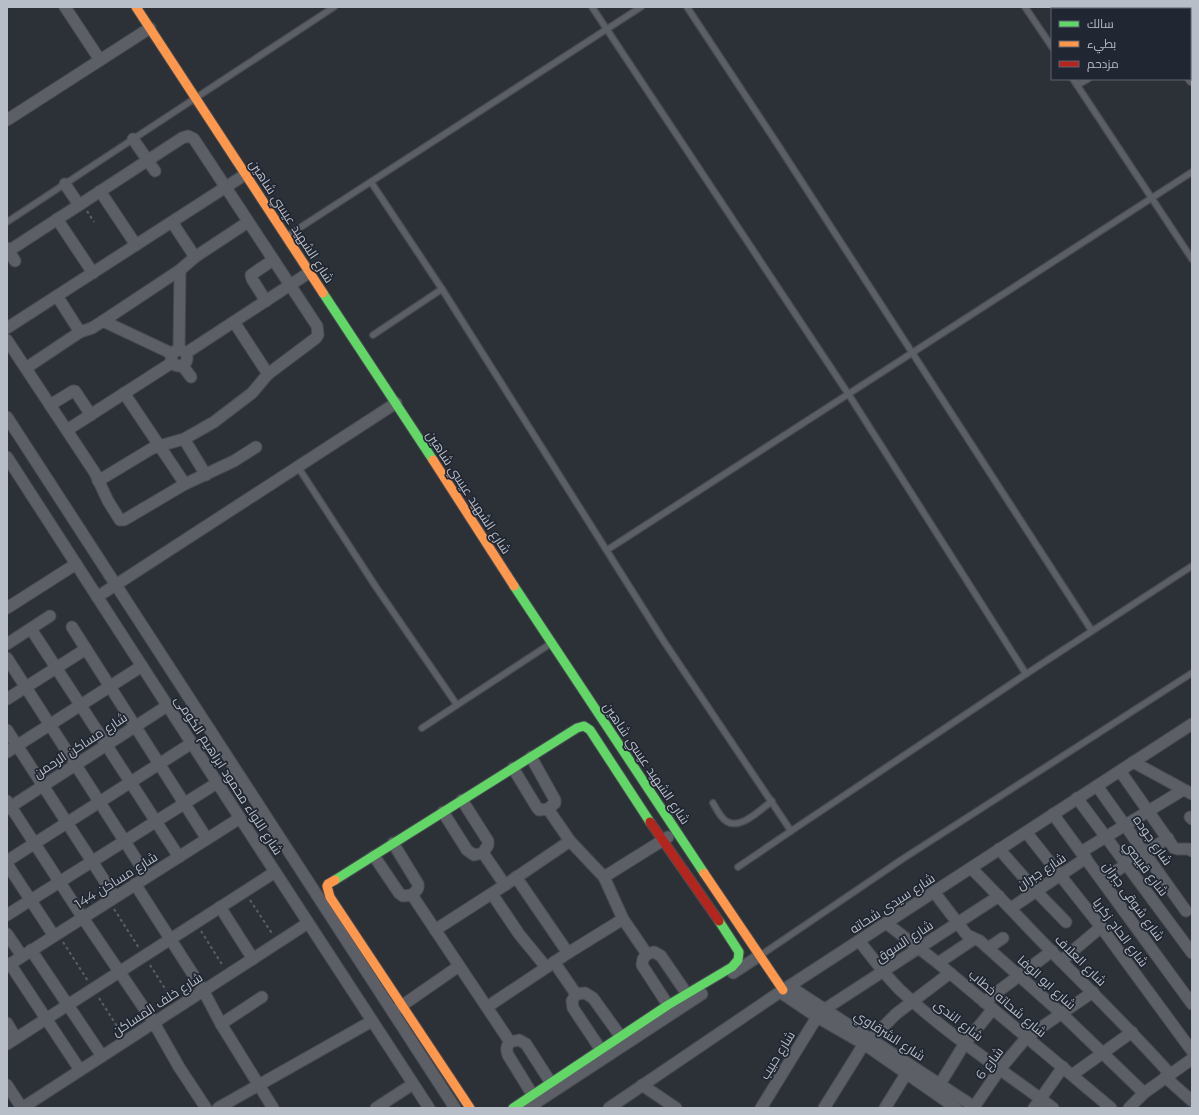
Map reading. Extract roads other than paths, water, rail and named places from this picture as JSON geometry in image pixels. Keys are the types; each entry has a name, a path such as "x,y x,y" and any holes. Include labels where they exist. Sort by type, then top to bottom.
{"street":[{"path":"66,7 100,60"},
{"name":"شارع الشهيد عيسي شاهين","path":"136,7 396,403 551,643 759,956 784,989"},
{"path":"7,120 150,28"},
{"path":"15,261 8,250 185,136 191,137 226,187 317,326 318,335 313,341 268,374 252,393 242,402 214,422 184,439 159,446 98,481"},
{"path":"133,139 155,172"},
{"path":"7,328 246,174"},
{"path":"65,184 78,205"},
{"path":"100,191 136,245"},
{"path":"58,219 93,273"},
{"path":"172,222 195,257"},
{"path":"26,368 80,332 92,328 103,321 180,270 195,257 248,222"},
{"path":"266,301 251,275 273,260"},
{"path":"180,270 179,357 191,377"},
{"path":"67,430 310,272"},
{"path":"56,296 80,332"},
{"path":"103,321 179,357"},
{"path":"234,322 268,374"},
{"path":"7,340 67,430 98,481 108,501 122,520 185,484 234,461 256,447"},
{"path":"50,405 75,391 91,415"},
{"path":"124,393 185,484"},
{"path":"98,597 396,403"},
{"path":"7,417 116,585 397,1009 470,1108"},
{"path":"184,439 206,475"},
{"name":"شارع اللواء محمود ابراهيم الكومى","path":"9,464 98,597 167,706 429,1108"},
{"path":"7,608 76,564"},
{"path":"7,644 50,616"},
{"path":"72,627 207,839"},
{"path":"31,629 179,857"},
{"path":"7,699 86,649"},
{"path":"7,658 147,876"},
{"path":"7,752 142,666"},
{"name":"شارع مساكن الرحمن","path":"8,805 43,785 167,706"},
{"name":"شارع سيدى شحاته","path":"609,1108 784,989 1192,724"},
{"path":"455,1108 330,897 327,890 328,884 512,768 577,728 584,726 587,727 662,840 710,908 739,952 740,956 738,961 732,966 668,1005 653,1020 528,1108"},
{"path":"7,730 115,897"},
{"path":"7,861 192,743"},
{"path":"512,768 539,810 548,809 555,803 556,800 531,757"},
{"path":"1133,762 1188,792"},
{"path":"1120,771 1176,849 1191,848"},
{"path":"7,915 217,783"},
{"name":"شارع جوده","path":"1097,786 1186,911"},
{"name":"شارع جبران","path":"1012,908 1061,875 1106,837 1148,811 1188,792"},
{"name":"شارع قبيصي","path":"1078,798 1192,953"},
{"path":"462,800 488,841 488,845 483,853"},
{"path":"8,805 154,1023 179,1067 206,1108"},
{"path":"548,809 570,841 604,878 623,919 647,954"},
{"path":"443,812 467,850 474,854 483,853"},
{"name":"شارع شوقى جبران","path":"1053,814 1192,1004"},
{"name":"شارع مساكن 144","path":"8,965 240,818"},
{"path":"604,878 676,831"},
{"name":"شارع الحاج زكريا","path":"1026,832 1101,927 1192,1051"},
{"path":"1102,880 1168,838"},
{"path":"435,930 492,894 570,841"},
{"path":"374,856 399,893 403,896 412,895 417,891 419,887 418,884 393,843"},
{"path":"999,849 1066,922"},
{"path":"483,853 505,885"},
{"path":"7,864 54,936"},
{"name":"شارع العلاف","path":"971,868 1012,908 1062,962 1132,1032 1167,1075 1192,1101"},
{"path":"7,1023 12,1041 275,872"},
{"path":"516,878 568,952"},
{"path":"135,884 203,990 220,1024 273,1108"},
{"name":"شارع ابو الوفا","path":"934,892 967,935 980,941 1062,1014 1144,1093"},
{"path":"492,894 519,934 550,964 576,994"},
{"path":"412,895 510,1042"},
{"name":"شارع السوق","path":"821,1013 999,896"},
{"path":"220,908 253,959"},
{"path":"487,1007 568,952 623,919"},
{"name":"شارع خلف المساكن","path":"22,1108 308,923"},
{"name":"شارع شحاته خطاب","path":"886,923 938,963 1064,1067 1111,1108"},
{"path":"1062,962 1101,927"},
{"path":"7,934 22,956"},
{"path":"988,948 1003,938"},
{"path":"938,963 974,939"},
{"name":"شارع الندى","path":"859,941 883,971 912,1001 1000,1069 1037,1103 1053,1108"},
{"path":"31,950 102,1056"},
{"path":"940,1084 989,1005 1019,976 1052,951"},
{"path":"668,1005 642,965 643,959 647,954 654,952 661,956 687,994"},
{"path":"513,1108 620,1037 653,1020 759,956"},
{"path":"8,965 80,1070"},
{"path":"397,1009 459,966"},
{"path":"824,1108 868,1041 912,1001 950,973"},
{"name":"شارع الشرقاوي","path":"784,989 975,1107"},
{"name":"شارع 6","path":"975,1107 1000,1069 1027,1037 1093,992"},
{"path":"576,994 585,993 590,995 620,1037"},
{"path":"576,994 572,1001 573,1008 601,1050"},
{"path":"220,1024 262,997"},
{"name":"شارع حبيب","path":"761,1108 821,1013"},
{"path":"218,1108 372,1021"},
{"path":"1072,1075 1132,1032"},
{"path":"532,1094 508,1055 507,1045 510,1042 519,1040 526,1044 551,1083"},
{"name":"شارع الشرقاوي","path":"868,1041 906,1074 951,1107"},
{"path":"1135,1106 1144,1093 1167,1075 1192,1059"},
{"path":"1037,1103 1064,1067"},
{"path":"885,1108 906,1074"},
{"path":"376,1108 413,1084"},
{"path":"7,1085 22,1108"},
{"path":"642,1085 676,1108"}],"lane":[{"path":"7,222 334,7"},
{"path":"592,7 849,395 1026,674"},
{"path":"287,236 641,7"},
{"path":"687,7 913,353 1092,631"},
{"path":"1025,7 1051,46"},
{"path":"1074,80 1192,259"},
{"path":"1078,85 1086,80"},
{"path":"607,550 1192,172"},
{"path":"371,182 442,289 663,640 791,831"},
{"path":"373,335 442,289"},
{"path":"298,467 372,580 457,705"},
{"path":"738,867 1026,674 1192,566"},
{"path":"422,728 551,643"},
{"path":"759,956 901,860 1192,672"},
{"path":"712,803 725,821 732,824 737,824 744,822 772,801"}]}
